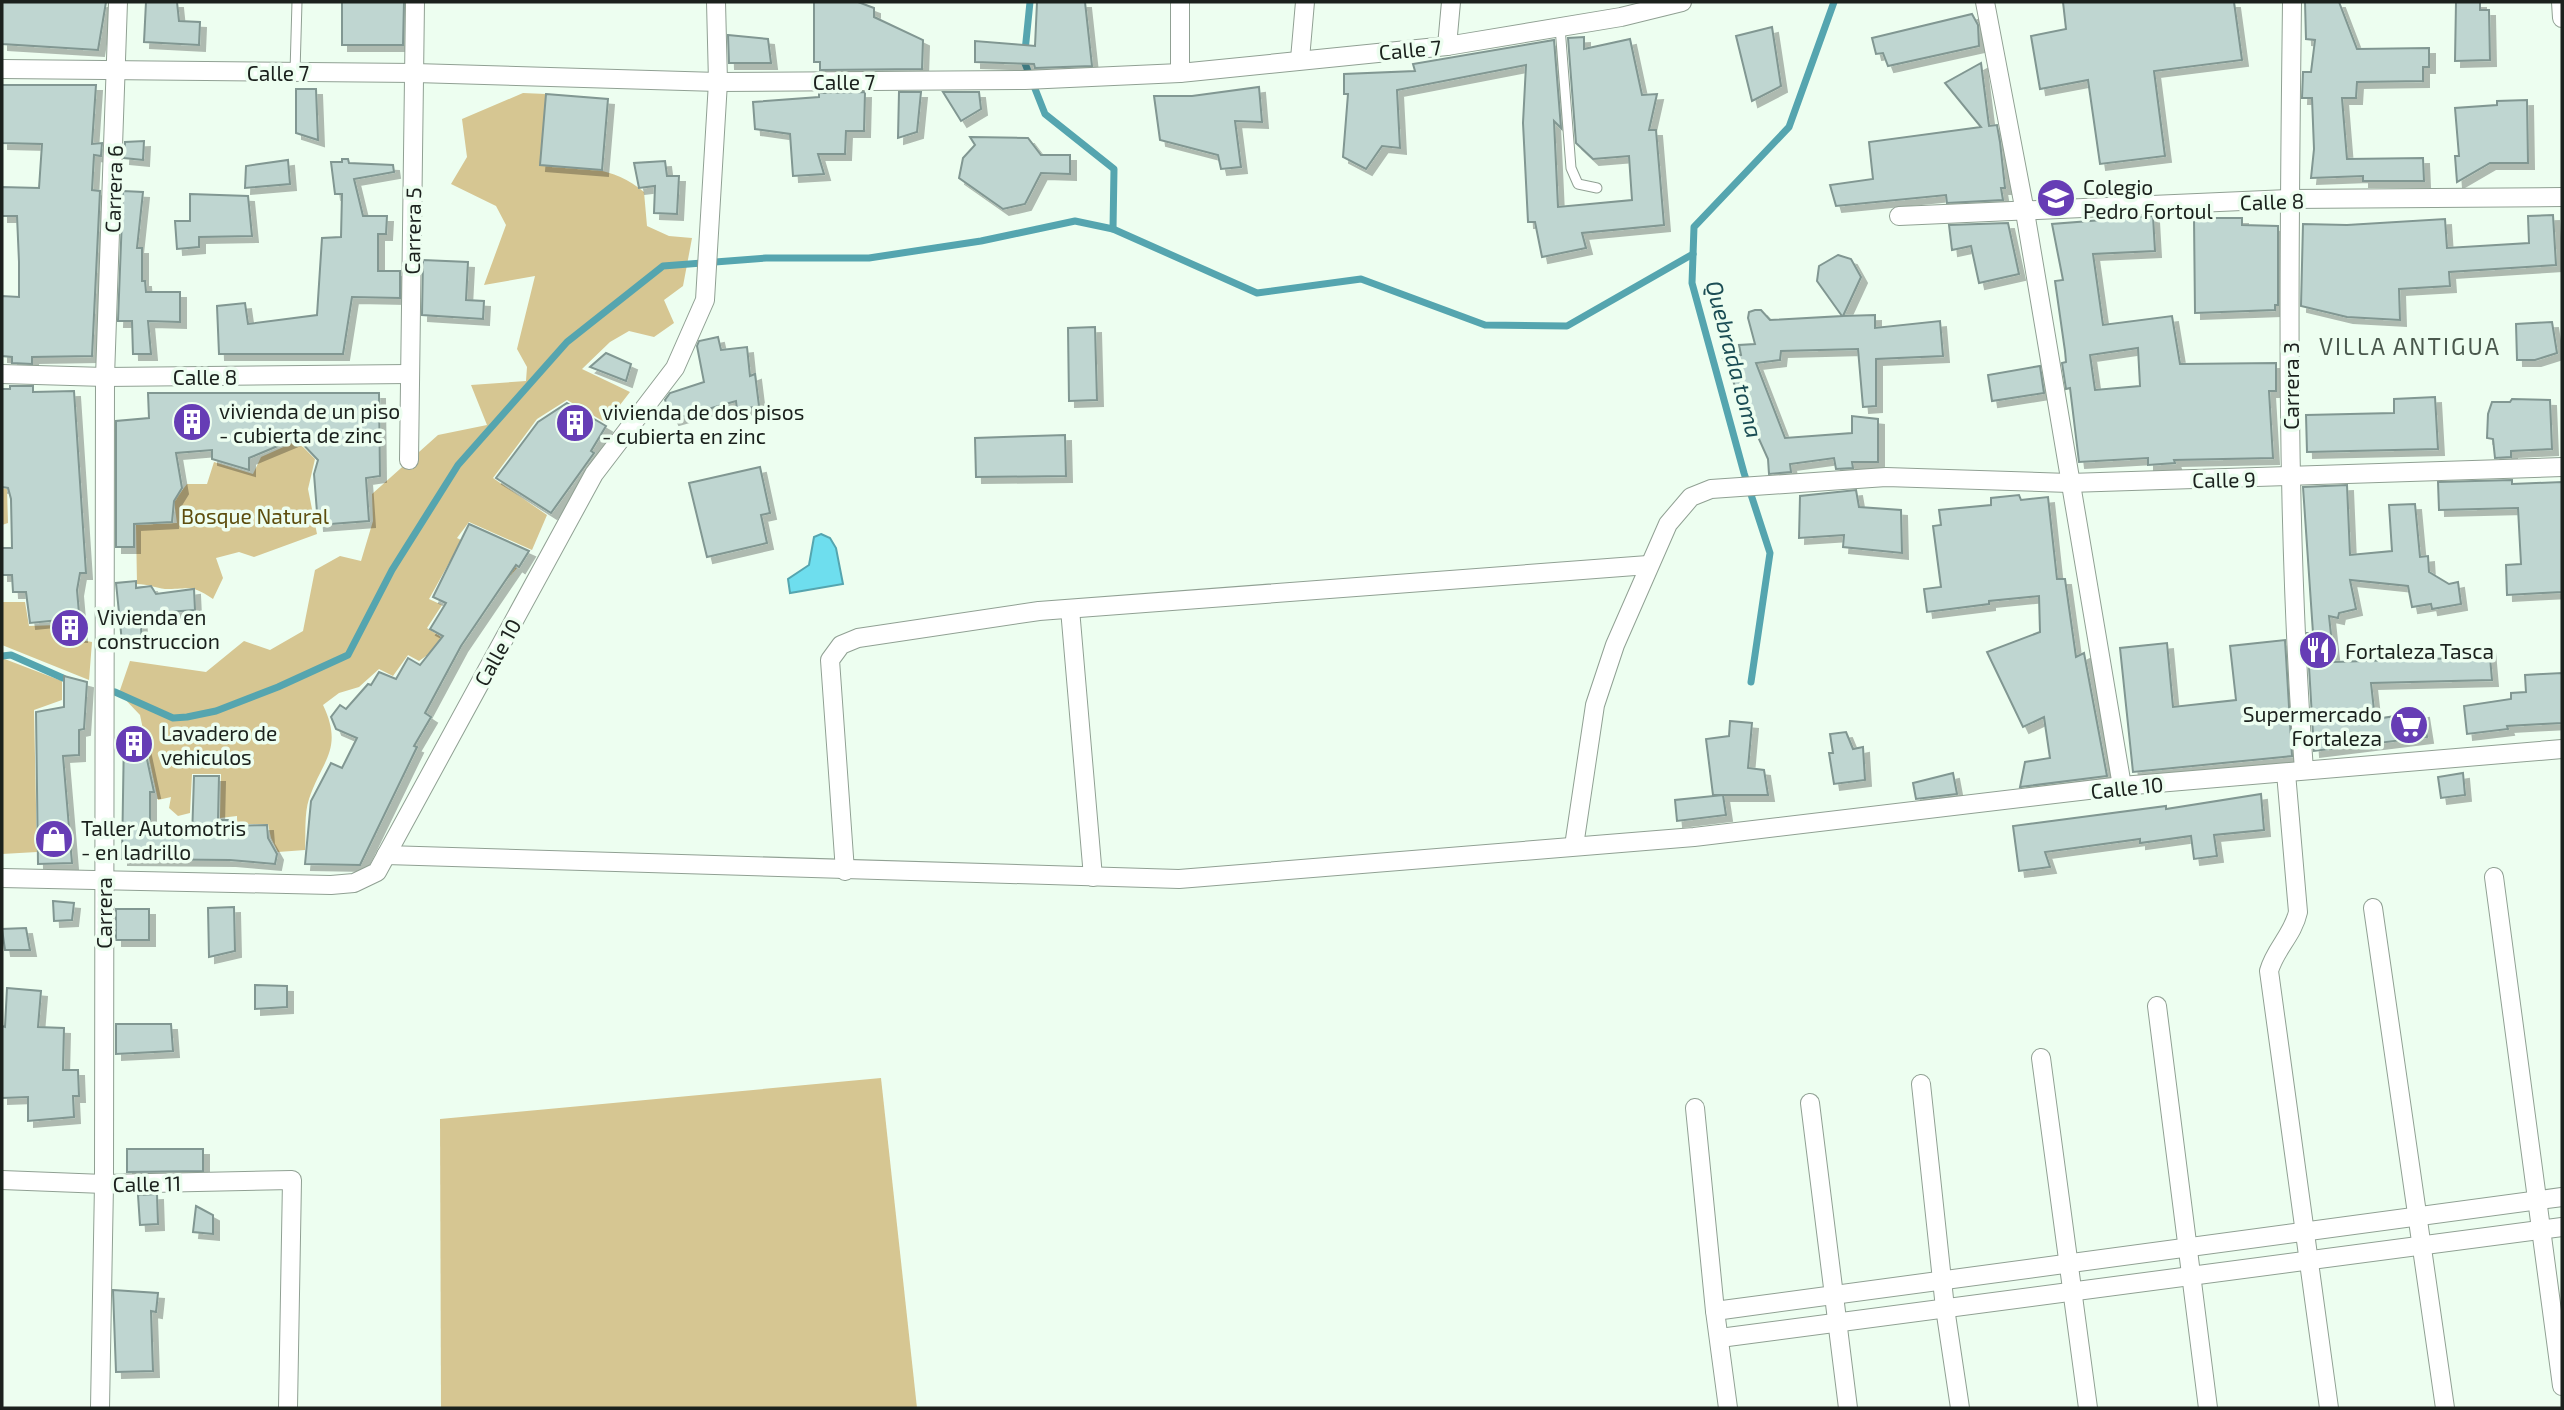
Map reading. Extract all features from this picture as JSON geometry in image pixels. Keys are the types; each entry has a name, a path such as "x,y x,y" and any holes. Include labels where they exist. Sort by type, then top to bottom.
{"street":[{"name":"Carrera 6","path":"105,377 118,72 118,2"},
{"name":"Carrera 5","path":"409,460 415,2"},
{"name":"Calle 10","path":"2,878 102,878 331,885 354,883 377,872 594,474 675,368 705,300 718,82 716,2"},
{"path":"1180,2 1180,73"},
{"path":"1300,59 1305,2"},
{"path":"1447,46 1451,2"},
{"name":"Calle 7","path":"2,69 415,73 718,82 1025,80 1180,73 1447,46 1621,17 1682,2"},
{"path":"1985,2 2025,212 2122,786"},
{"name":"Carrera 3","path":"2292,2 2289,199 2298,912 2294,928 2273,958 2269,971 2307,1231 2329,1408"},
{"path":"2561,2 2562,18"},
{"name":"Calle 8","path":"1899,216 2289,199 2562,197"},
{"name":"Calle 8","path":"2,374 105,377 409,374"},
{"name":"Carrera","path":"100,1408 104,1184 102,878 105,377"},
{"name":"Calle 9","path":"1574,846 1595,705 1615,645 1648,565 1675,515 1691,497 1711,489 1886,477 2069,483 2291,478 2562,467"},
{"path":"845,871 830,676 831,660 841,645 858,638 1070,609 1648,565"},
{"path":"1070,609 1093,877"},
{"name":"Calle 10","path":"386,855 845,871 1192,878 1694,837 2122,786 2562,749"},
{"path":"2494,877 2562,1386"},
{"path":"2373,908 2445,1408"},
{"path":"2157,1006 2208,1408"},
{"path":"2041,1058 2088,1408"},
{"path":"1921,1084 1945,1308 1960,1408"},
{"path":"1810,1103 1848,1408"},
{"path":"1695,1108 1715,1311 1728,1408"},
{"name":"Calle 11","path":"2,1180 104,1184 292,1180 288,1408"},
{"path":"1715,1311 2562,1197"},
{"path":"1720,1338 2562,1227"}],"lane":[{"path":"295,72 298,2"},
{"path":"1560,27 1571,168 1578,184 1597,188"}],"green space":[{"name":"Bosque Natural","path":"523,93 546,94 540,165 595,169 620,177 644,192 647,226 669,236 692,238 683,286 664,300 674,323 654,337 629,331 610,342 582,369 630,392 606,423 567,400 537,419 493,478 547,515 532,550 469,522 457,538 517,568 503,584 449,563 429,599 442,605 427,628 460,649 448,671 426,656 419,661 408,655 393,676 379,669 359,687 339,693 323,705 332,733 331,744 307,805 305,850 278,852 268,824 237,824 237,816 220,818 221,774 192,774 190,813 178,816 169,808 171,797 158,800 140,715 119,693 130,661 206,672 244,641 270,650 303,631 315,570 340,556 361,561 373,521 372,494 438,435 487,425 471,385 526,381 527,367 517,349 535,276 484,285 506,225 496,206 451,184 467,157 462,119"},
{"name":"Bosque Natural","path":"297,441 315,459 308,489 317,534 254,557 239,552 216,558 223,578 213,599 195,589 165,589 137,584 136,525 177,523 174,501 187,484 207,484 214,462 253,474 261,457"},
{"path":"2,488 7,489 8,523 2,525"},
{"path":"2,602 25,602 29,626 58,625 60,636 92,642 89,680 2,645"},
{"path":"2,658 62,681 62,700 34,710 37,852 2,854"},
{"path":"881,1078 917,1408 441,1408 440,1119"}],"water":[{"path":"821,534 830,538 836,548 843,584 790,593 788,579 809,565 814,537"}],"building":[{"path":"2,2 106,2 98,50 2,44"},
{"path":"146,2 177,2 179,21 200,22 199,45 144,42"},
{"path":"342,2 404,2 403,45 342,45"},
{"path":"814,2 858,2 874,8 874,17 923,40 922,69 820,70 820,62 814,62"},
{"path":"1037,2 1085,2 1092,66 1035,68 1034,64 975,62 975,41 1035,46"},
{"path":"2063,2 2234,2 2242,60 2154,71 2165,156 2100,164 2088,80 2040,89 2031,36 2066,29"},
{"path":"2305,2 2339,2 2357,49 2429,48 2429,67 2423,67 2423,81 2357,82 2356,98 2342,98 2347,159 2423,158 2424,181 2363,181 2363,176 2311,178 2314,149 2312,98 2302,98 2303,72 2311,72 2315,40 2306,39"},
{"path":"2456,2 2480,2 2480,10 2489,10 2490,60 2455,61"},
{"path":"1972,14 1978,25 1979,46 1888,66 1883,53 1876,54 1872,38"},
{"path":"1772,27 1781,86 1752,101 1736,36"},
{"path":"728,35 768,39 771,63 729,63"},
{"path":"1584,37 1584,49 1630,39 1642,95 1657,94 1649,130 1656,130 1664,225 1582,233 1586,248 1542,257 1535,222 1528,222 1523,123 1526,65 1397,90 1400,148 1382,146 1366,169 1343,157 1348,94 1344,94 1344,74 1415,71 1413,64 1554,40 1561,128 1554,121 1558,207 1632,200 1629,156 1593,159 1576,143 1568,38"},
{"path":"1981,63 1989,126 1997,125 2000,142 2005,188 2001,188 2003,200 1947,203 1946,195 1836,206 1830,185 1873,179 1869,142 1981,127 1945,83"},
{"path":"2,85 96,85 92,144 102,143 101,156 94,155 92,190 100,191 92,356 32,357 32,364 12,363 12,357 2,356 2,296 19,297 19,262 17,216 2,216 2,187 39,188 42,144 2,143"},
{"path":"1259,87 1262,122 1235,121 1241,167 1221,169 1218,155 1160,140 1154,96 1192,96"},
{"path":"296,89 316,89 318,140 296,133"},
{"path":"865,92 864,131 846,131 845,154 818,154 824,174 793,176 790,134 755,129 753,102 819,97 819,93"},
{"path":"899,92 921,92 917,132 898,138"},
{"path":"943,92 979,92 981,109 961,121"},
{"path":"546,94 608,99 602,170 540,165"},
{"path":"2527,100 2528,163 2490,163 2457,182 2455,156 2459,156 2455,108 2497,105 2497,101"},
{"path":"970,137 1028,138 1041,155 1070,155 1070,174 1041,173 1025,204 1003,209 959,178 963,158 975,145"},
{"path":"144,141 143,160 124,158 125,142"},
{"path":"342,159 348,159 349,163 393,165 394,172 354,179 363,216 387,216 386,234 378,234 378,271 400,271 400,298 352,297 343,354 219,354 217,306 245,303 248,324 317,315 322,238 341,237 342,194 335,194 331,162 342,162"},
{"path":"288,160 290,184 245,188 246,166"},
{"path":"665,161 667,176 679,176 677,214 654,213 655,186 639,188 634,163"},
{"path":"123,191 143,192 137,248 142,248 142,281 145,281 146,292 180,292 180,322 148,321 151,354 133,354 132,321 118,321"},
{"path":"190,194 248,196 252,236 199,237 199,247 177,249 175,221 190,221"},
{"path":"2553,215 2556,265 2449,272 2450,286 2399,289 2400,320 2347,317 2301,306 2303,224 2347,225 2445,219 2447,248 2529,243 2528,216"},
{"path":"2153,216 2155,251 2093,254 2103,325 2172,316 2180,364 2276,363 2276,391 2269,391 2273,458 2174,460 2175,463 2148,465 2148,458 2079,462 2070,388 2066,389 2062,363 2066,362 2055,281 2063,280 2052,224","holes":["2138,348 2140,386 2095,390 2090,355"]},
{"path":"2194,218 2242,218 2242,225 2278,226 2278,305 2275,305 2275,310 2195,313"},
{"path":"2008,223 2019,274 1979,283 1971,246 1952,250 1949,225"},
{"path":"1838,255 1851,259 1861,277 1843,316 1875,315 1875,328 1940,321 1943,356 1876,359 1876,406 1863,407 1858,349 1781,351 1780,360 1756,363 1785,438 1852,433 1852,416 1878,419 1878,462 1852,462 1853,468 1836,469 1834,458 1790,464 1791,472 1769,474 1768,459 1723,359 1741,355 1739,345 1755,344 1749,312 1761,310 1770,320 1842,316 1817,281 1819,266"},
{"path":"423,260 468,262 466,300 484,301 483,319 422,315"},
{"path":"2552,322 2557,353 2535,360 2517,360 2516,324"},
{"path":"1095,327 1097,400 1069,401 1068,328"},
{"path":"718,337 721,350 747,347 750,376 755,374 759,406 737,410 736,401 673,419 665,400 670,393 704,382 697,346 699,341"},
{"path":"606,353 631,364 626,381 590,367"},
{"path":"2040,366 2044,393 1992,401 1988,375"},
{"path":"10,386 33,386 33,392 74,391 86,573 80,573 77,590 81,636 61,635 59,620 30,623 26,592 13,592 12,575 2,575 2,548 12,548 11,499 8,488 2,487 2,389 10,389"},
{"path":"148,393 379,393 380,476 366,478 369,521 318,525 314,474 318,460 297,438 249,458 249,470 212,459 212,450 176,453 182,488 174,501 172,522 134,524 134,547 116,547 116,421 149,418"},
{"path":"2435,397 2438,449 2307,452 2306,415 2394,413 2394,399"},
{"path":"2512,399 2550,400 2552,449 2511,451 2511,457 2495,458 2493,439 2487,438 2488,414 2492,402 2510,402"},
{"path":"567,403 606,426 591,451 594,453 551,513 496,478 538,422"},
{"path":"1065,435 1066,476 976,477 975,438"},
{"path":"760,467 770,513 761,515 767,543 707,557 689,483"},
{"path":"2512,480 2512,484 2562,482 2562,592 2507,595 2506,565 2521,564 2518,508 2439,510 2438,482"},
{"path":"2347,485 2350,555 2392,551 2389,505 2415,504 2420,557 2428,556 2429,572 2449,584 2458,582 2461,604 2432,609 2431,604 2412,607 2408,586 2350,580 2356,609 2339,613 2338,618 2329,616 2334,662 2459,658 2458,649 2489,646 2492,680 2371,683 2375,719 2423,712 2427,737 2314,751 2307,633 2313,633 2303,487"},
{"path":"1856,490 1859,507 1901,510 1902,553 1843,547 1844,535 1799,538 1800,496"},
{"path":"2019,495 2021,500 2048,497 2057,579 2065,579 2076,657 2084,653 2107,776 2020,787 2025,762 2050,758 2044,717 2023,727 1987,652 2040,632 2039,596 1989,601 1989,604 1927,612 1924,589 1941,587 1933,526 1941,525 1939,510 1991,505 1991,498"},
{"path":"469,524 529,551 519,567 516,565 461,646 425,713 431,717 414,746 417,747 360,865 305,864 311,801 331,763 342,768 357,738 336,729 331,717 340,705 346,709 368,684 371,685 379,672 396,679 408,658 420,665 443,636 430,629 446,603 433,597"},
{"path":"136,581 136,588 151,586 156,594 194,589 195,610 140,614 142,641 122,642 116,583"},
{"path":"2285,640 2292,756 2133,772 2120,648 2167,643 2173,707 2236,700 2230,646"},
{"path":"2562,673 2562,723 2507,726 2508,729 2467,734 2464,706 2511,699 2511,693 2526,692 2525,675"},
{"path":"64,676 87,682 84,729 79,730 79,755 63,756 72,863 38,864 36,712 64,707"},
{"path":"1730,721 1752,723 1748,768 1764,770 1768,795 1713,795 1706,739 1729,736"},
{"path":"1846,732 1853,749 1863,747 1865,780 1834,784 1829,753 1833,753 1830,734"},
{"path":"124,734 142,736 154,792 150,792 150,837 192,838 194,776 219,776 218,820 229,820 229,826 267,825 268,838 277,854 275,864 230,860 122,859"},
{"path":"1953,773 1957,794 1916,799 1913,783"},
{"path":"2463,773 2465,795 2441,798 2438,777"},
{"path":"2261,794 2264,830 2214,835 2217,856 2194,859 2191,836 2140,843 2140,839 2045,852 2050,867 2019,871 2013,826 2166,806 2166,809"},
{"path":"1723,795 1726,815 1677,821 1675,800"},
{"path":"53,901 74,903 72,920 54,921"},
{"path":"234,907 235,951 209,957 208,908"},
{"path":"116,909 149,909 149,940 116,940"},
{"path":"26,928 30,950 5,950 2,929"},
{"path":"255,985 287,986 287,1007 255,1009"},
{"path":"7,988 41,991 38,1027 64,1028 63,1070 78,1070 79,1096 73,1096 74,1117 28,1121 28,1097 2,1098 2,1026 5,1027"},
{"path":"116,1024 171,1024 173,1051 116,1054"},
{"path":"127,1149 203,1149 203,1171 127,1172"},
{"path":"157,1194 158,1224 140,1225 138,1195"},
{"path":"196,1206 213,1215 213,1234 193,1232"},
{"path":"113,1290 158,1293 156,1312 151,1311 153,1371 116,1372"}],"waterway":[{"path":"1030,2 1024,61 1045,114 1114,169 1113,229"},
{"name":"Quebrada toma","path":"1751,682 1770,553 1744,473 1692,283 1694,227 1789,127 1834,2"},
{"path":"115,692 173,718 187,717 216,711 278,687 348,655 392,570 458,465 567,342 663,266 766,258 869,258 981,241 1075,221 1113,229 1257,293 1361,279 1485,325 1567,326 1693,254"},
{"path":"2,656 11,655 63,678"}],"place":[{"name":"Colegio Pedro Fortoul","path":"2056,198"},
{"name":"vivienda de un piso - cubierta de zinc","path":"192,422"},
{"name":"vivienda de dos pisos - cubierta en zinc","path":"575,423"},
{"name":"Vivienda en construccion","path":"70,628"},
{"name":"Fortaleza Tasca","path":"2318,650"},
{"name":"Supermercado Fortaleza","path":"2409,725"},
{"name":"Lavadero de vehiculos","path":"134,744"},
{"name":"Taller Automotris - en ladrillo","path":"54,839"}],"district":[{"name":"VILLA ANTIGUA","path":"2410,346"}]}
